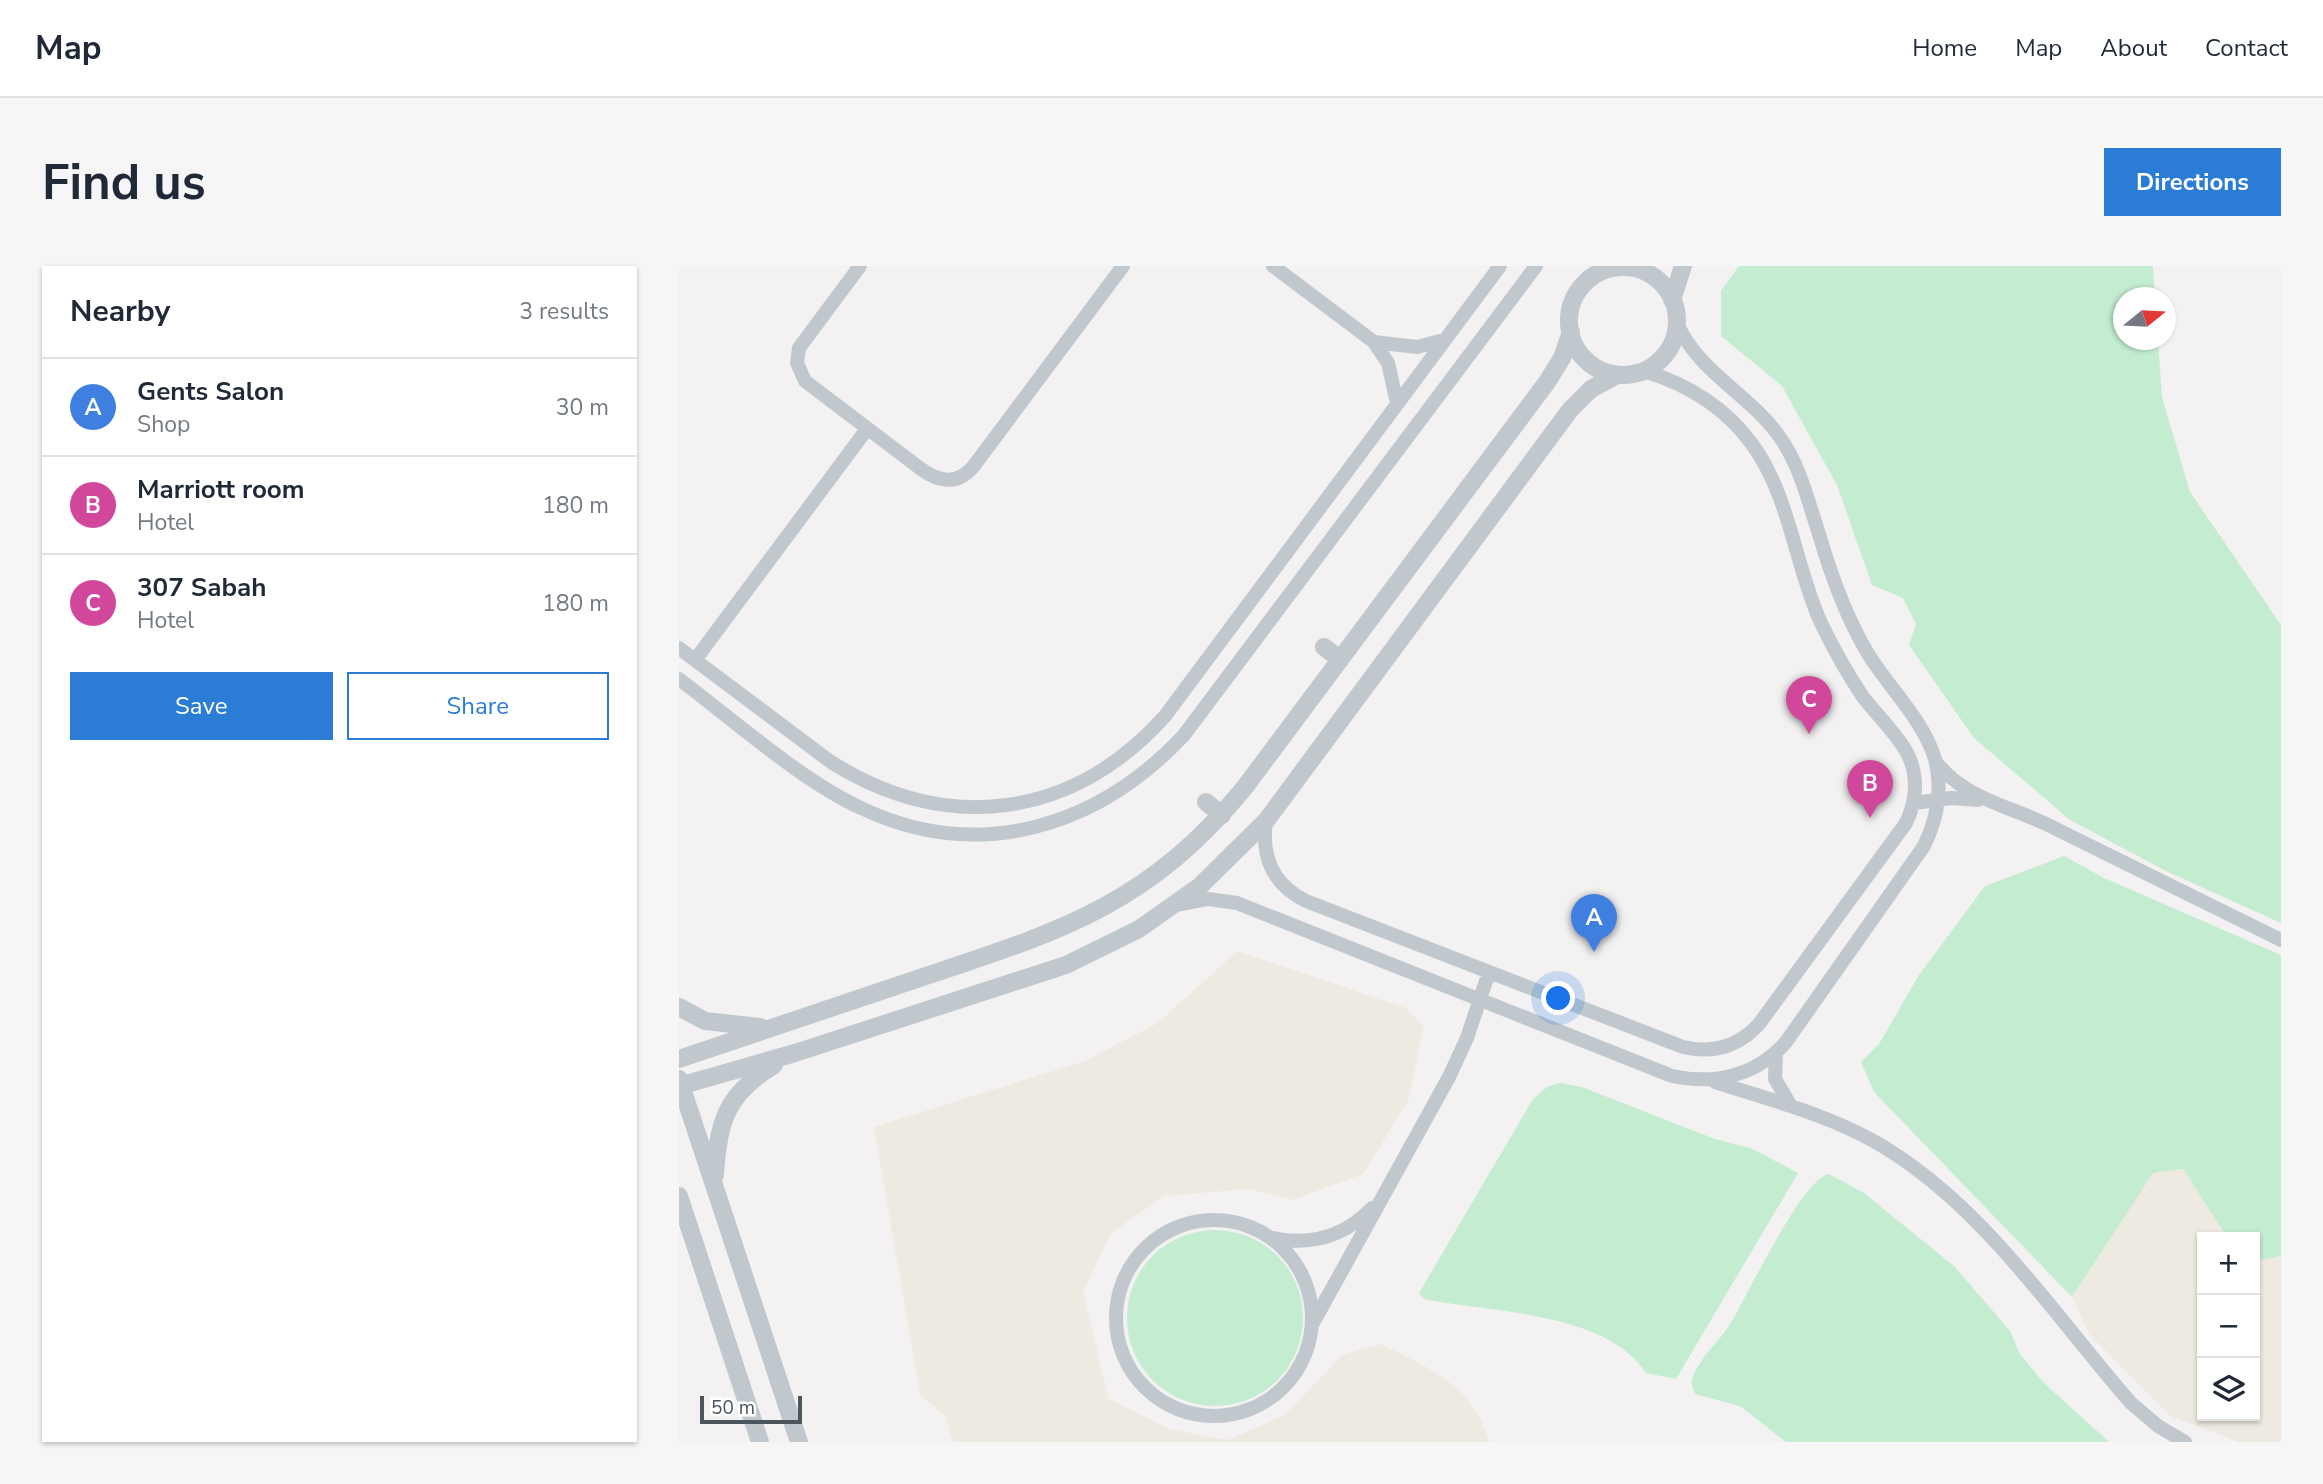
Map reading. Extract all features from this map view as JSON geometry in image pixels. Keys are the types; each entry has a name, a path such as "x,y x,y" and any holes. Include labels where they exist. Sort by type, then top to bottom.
{"street":[{"path":"860,266 803,342 797,363 805,381 939,480 949,481 967,474 1123,266"},
{"path":"1273,266 1374,342 1388,363 1397,403"},
{"path":"679,648 831,762 865,782 902,797 928,803 981,808 1020,803 1058,793 1083,782 1127,754 1164,716 1500,266"},
{"path":"1513,292 1529,266"},
{"path":"679,679 814,780 861,808 887,818 940,831 995,833 1049,824 1087,809 1123,790 1184,735 1513,292 1536,266"},
{"path":"1672,300 1683,266"},
{"path":"1617,375 1587,361 1571,332 1569,320 1576,295 1594,276 1619,267 1644,272 1665,289 1672,300 1677,323 1694,354 1759,412 1788,451 1802,480 1845,609 1878,668 1922,730 1936,762 1939,800 1924,846 1776,1054 1741,1074 1710,1080"},
{"path":"1644,371 1667,352 1677,323"},
{"path":"679,1059 1049,934 1081,920 1143,885 1188,849 1222,815 1547,382 1562,358 1571,332"},
{"path":"1374,342 1417,347 1444,340"},
{"path":"799,1442 680,1083 795,1053 1066,965 1127,936 1173,906 1222,866 1266,821 1570,410 1591,389 1617,375 1644,371 1679,384 1710,402 1734,422 1762,459 1775,487 1807,589 1833,646 1863,696 1907,753 1915,779 1914,803 1900,832 1759,1024 1749,1035 1725,1048 1697,1050 1683,1047 1296,896 1276,879 1272,872 1265,847 1266,821"},
{"path":"695,660 867,429"},
{"path":"1324,647 1341,659"},
{"path":"1936,762 1965,790 2029,816 2281,940"},
{"path":"1914,803 1939,800 1989,801"},
{"path":"1206,802 1222,815"},
{"path":"1173,906 1208,899 1237,903 1672,1076 1710,1080 1791,1106 1878,1143 1946,1193 1996,1243 2131,1404 2158,1426 2185,1442"},
{"path":"1385,1194 1362,1218 1335,1235 1304,1242 1273,1238 1242,1224 1209,1219 1187,1222 1166,1231 1148,1244 1133,1261 1122,1281 1116,1326 1120,1348 1144,1387 1161,1401 1181,1411 1203,1416 1226,1416 1258,1405 1285,1386 1303,1357 1312,1325 1385,1194 1458,1058 1489,972"},
{"path":"679,1007 693,1016 719,1024 771,1028"},
{"path":"714,1186 718,1136 731,1103 755,1077 795,1053"},
{"path":"1776,1054 1775,1079 1791,1106"},
{"path":"679,1196 760,1442"},
{"path":"1273,1238 1287,1252 1303,1277 1311,1305 1312,1325"}],"green space":[{"path":"1739,266 2153,266 2154,287 2113,287 2113,350 2159,350 2162,397 2190,492 2281,625 2281,923 2166,871 2070,820 1974,738 1909,645 1916,624 1903,598 1872,585 1837,485 1782,386 1721,336 1721,291"},
{"path":"2064,856 2104,878 2281,955 2281,1256 2260,1259 2260,1232 2222,1230 2183,1169 2154,1173 2072,1297 1874,1092 1861,1062 1879,1044 1919,975 1985,886"},
{"path":"1560,1083 1582,1087 1712,1138 1753,1149 1798,1173 1676,1379 1646,1373 1628,1353 1604,1337 1576,1326 1513,1312 1424,1299 1419,1293 1533,1099 1547,1087"},
{"path":"1829,1174 1864,1193 1955,1267 2010,1331 2020,1354 2044,1383 2109,1442 1786,1442 1740,1406 1695,1394 1692,1382 1697,1367 1729,1326 1775,1241 1804,1196 1817,1181"},
{"path":"1215,1230 1249,1237 1277,1256 1296,1284 1303,1318 1296,1352 1277,1380 1249,1399 1215,1406 1181,1399 1153,1380 1134,1352 1127,1318 1134,1284 1153,1256 1181,1237"}],"sand":[{"path":"1237,951 1406,1008 1424,1026 1408,1101 1363,1174 1292,1200 1250,1189 1164,1196 1111,1233 1083,1293 1109,1399 1169,1429 1228,1440 1285,1415 1342,1355 1381,1344 1432,1371 1461,1393 1483,1423 1489,1442 953,1442 946,1417 920,1394 874,1127 1085,1061 1158,1023"},
{"path":"2183,1169 2225,1232 2197,1232 2197,1421 2260,1421 2260,1259 2281,1256 2281,1442 2239,1442 2170,1416 2089,1334 2072,1297 2153,1173"}],"place":[{"name":"307 Sabah","path":"1809,734"},
{"name":"Marriott room","path":"1870,818"},
{"name":"Gents Salon","path":"1594,952"}]}
